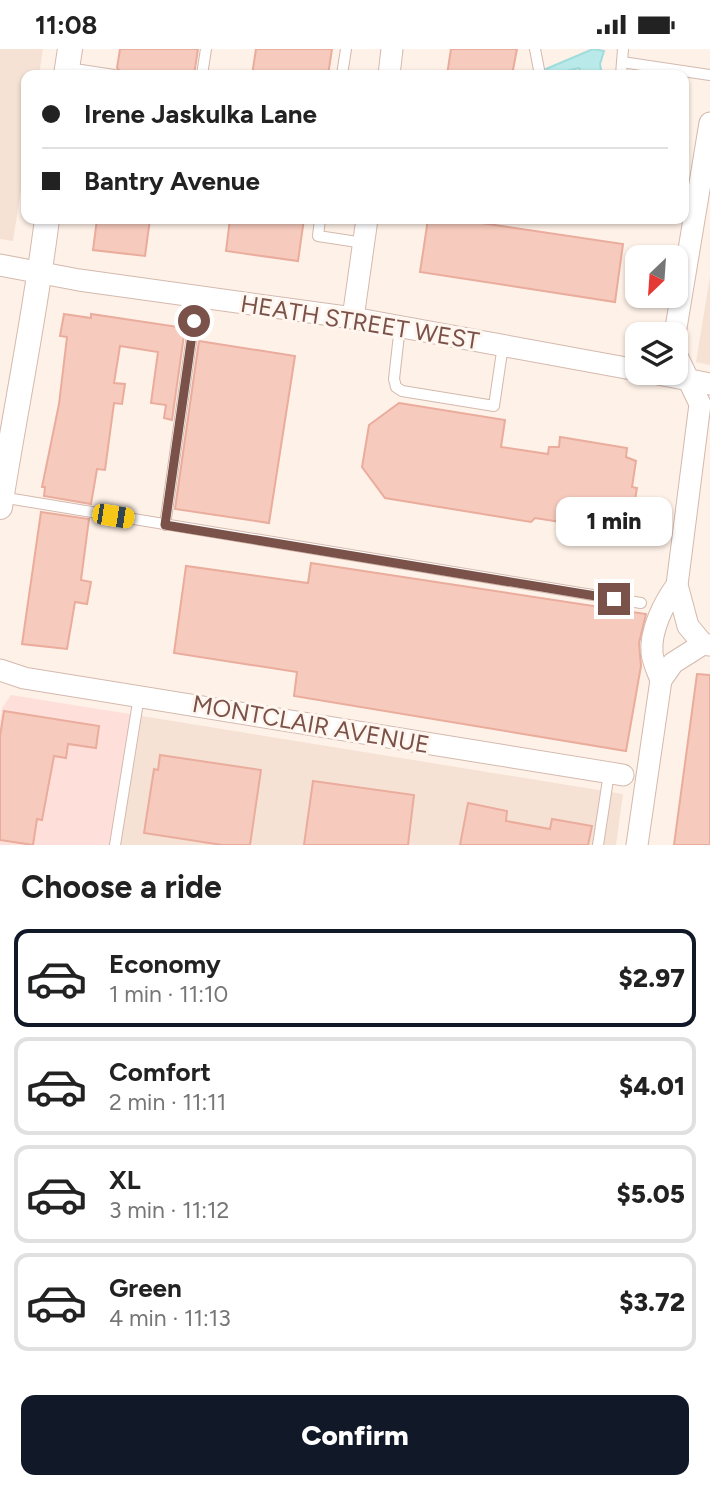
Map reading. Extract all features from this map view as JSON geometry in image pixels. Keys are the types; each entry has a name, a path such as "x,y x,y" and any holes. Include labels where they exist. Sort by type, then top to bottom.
{"street":[{"path":"390,70 393,49"},
{"path":"677,322 708,150 710,123"},
{"path":"1,502 46,224"},
{"path":"353,318 366,224"},
{"name":"HEATH STREET WEST","path":"0,265 40,274 353,318 625,368"},
{"path":"688,380 710,384"},
{"path":"661,680 673,663 706,645 688,626 677,586 700,404 688,382"},
{"path":"637,845 661,680 652,652 662,612 677,586"},
{"name":"MONTCLAIR AVENUE","path":"0,670 10,675 616,774"}],"lane":[{"path":"203,70 206,49"},
{"path":"343,70 346,49"},
{"path":"535,49 539,70"},
{"path":"621,70 623,49"},
{"path":"622,62 676,70"},
{"path":"68,64 93,70"},
{"path":"689,72 710,75"},
{"path":"319,224 318,236 364,243"},
{"path":"165,525 194,321"},
{"path":"400,327 394,379 396,387 402,391 494,405 503,345"},
{"path":"1,502 165,525 641,603"},
{"path":"115,845 139,696"},
{"path":"598,845 616,774"}],"shaded area":[{"path":"0,49 43,49 40,70 21,70 21,189 13,241 0,239"},
{"path":"710,276 710,365 696,362"},
{"path":"11,695 142,716 120,845 0,845 0,722 2,708"},
{"path":"142,716 623,794 616,845 120,845"}],"water":[{"path":"593,49 604,51 601,70 546,69"}],"building":[{"path":"120,49 198,49 195,70 117,68"},
{"path":"256,49 332,49 329,70 253,70"},
{"path":"451,49 517,49 513,70 448,70"},
{"path":"96,224 149,224 145,256 93,250"},
{"path":"229,224 303,224 298,261 226,251"},
{"path":"427,224 488,224 623,244 615,302 420,272"},
{"path":"64,314 91,318 91,314 185,328 172,420 164,418 166,405 151,403 158,352 120,346 114,383 125,384 122,404 114,403 105,470 97,469 91,504 44,496 45,487 42,487 59,404 67,337 60,336"},
{"path":"199,341 295,356 269,523 175,509"},
{"path":"399,403 505,420 501,447 548,454 549,447 559,447 560,437 627,448 626,457 636,461 632,487 637,488 631,522 615,519 613,530 535,518 531,522 385,498 362,467 369,425"},
{"path":"41,512 89,519 81,580 91,582 87,604 75,602 67,649 22,644"},
{"path":"311,563 646,614 639,643 641,666 626,751 294,696 297,672 174,653 186,566 308,583"},
{"path":"697,674 710,675 710,845 674,845"},
{"path":"4,711 99,726 96,748 68,744 66,758 54,756 42,820 37,819 33,845 0,840 0,736"},
{"path":"160,755 261,770 250,845 222,845 144,833 154,769 158,770"},
{"path":"313,781 414,795 408,845 304,845"},
{"path":"468,803 507,811 506,821 550,829 552,819 592,826 588,845 460,845"}],"route":[{"path":"194,321 165,525 614,599"}]}
